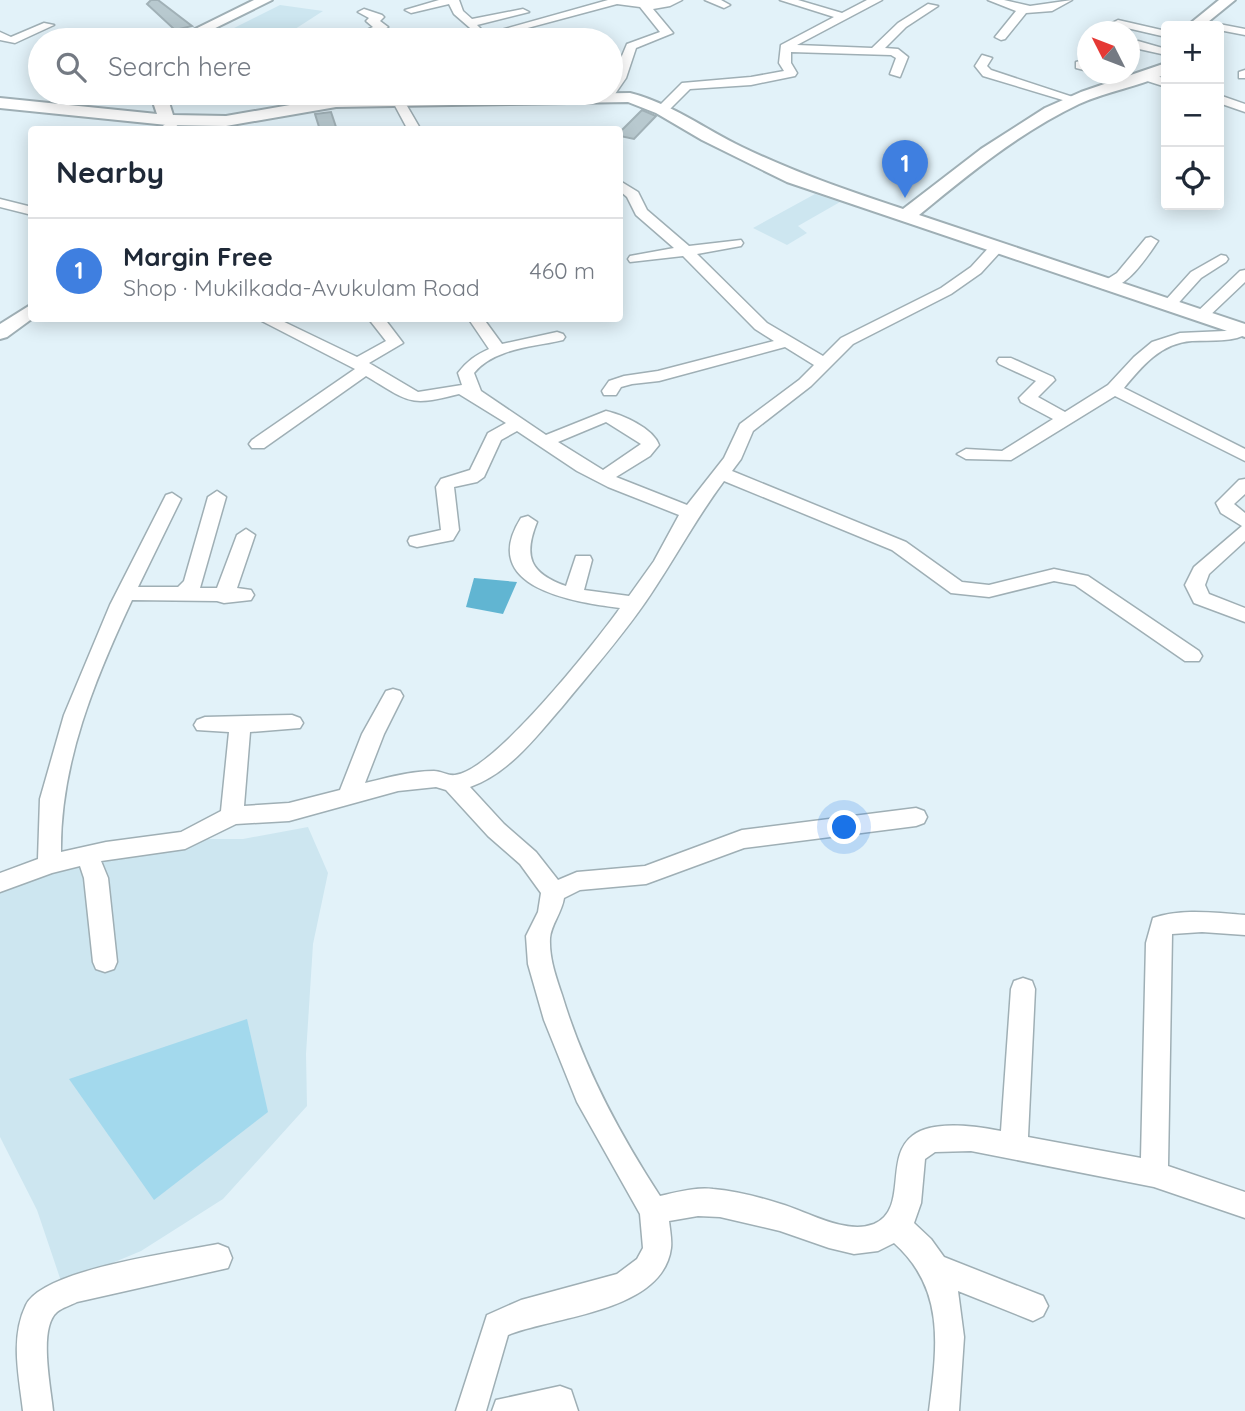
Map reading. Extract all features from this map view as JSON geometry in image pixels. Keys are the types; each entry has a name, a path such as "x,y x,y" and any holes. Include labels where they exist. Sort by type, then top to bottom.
{"main road":[{"path":"206,28 265,0"},
{"path":"1200,21 1228,0"},
{"path":"1140,79 1161,70"},
{"path":"906,216 995,144 1076,100 1125,84"},
{"path":"623,96 662,110 708,137 793,178 1244,330"},
{"path":"0,103 169,123 224,125 308,105"},
{"path":"162,105 169,123"},
{"path":"0,333 28,313"}],"street":[{"path":"411,10 453,0 458,12 474,28"},
{"path":"469,23 580,0"},
{"path":"523,28 629,0 645,6 660,6 676,0"},
{"path":"711,0 724,5"},
{"path":"786,0 845,17"},
{"path":"808,8 819,0"},
{"path":"785,48 876,0"},
{"path":"994,0 1023,9 1046,10 1055,8 1066,0"},
{"path":"623,62 631,46 667,33 645,6"},
{"path":"876,50 902,25 932,6"},
{"path":"1001,37 1023,9"},
{"path":"364,12 378,17 372,21 382,27 380,28"},
{"path":"1130,16 1161,23"},
{"path":"41,28 48,25"},
{"path":"1224,27 1245,32"},
{"path":"1140,28 1161,33"},
{"path":"0,35 11,40 28,33"},
{"path":"1140,46 1161,51"},
{"path":"785,48 852,54 876,50 902,57 895,74"},
{"path":"662,110 686,86 751,81 791,73 785,63 785,48"},
{"path":"986,58 981,66 987,73 1076,100"},
{"path":"1140,79 1161,82"},
{"path":"400,105 413,126"},
{"path":"623,187 633,195 641,212 684,249 761,326 824,365"},
{"path":"0,203 28,210"},
{"path":"1106,285 1122,276 1151,241"},
{"path":"635,259 684,249 736,243"},
{"path":"454,784 479,775 517,745 635,603 662,564 690,513 732,458 746,428 805,383 847,341 946,290 976,270 997,247"},
{"path":"1168,306 1196,275 1221,259"},
{"path":"1201,317 1245,274"},
{"path":"271,322 361,366 414,397 425,398 468,389 543,442 604,477 690,513"},
{"path":"258,444 395,343 379,322"},
{"path":"478,322 499,351"},
{"path":"966,454 1005,456 1114,389 1157,345 1174,338 1231,337 1244,330"},
{"path":"468,389 468,368 499,351 557,337"},
{"path":"610,391 615,384 630,379 659,376 787,342"},
{"path":"1005,361 1047,380 1027,398 1064,418"},
{"path":"1114,389 1245,456"},
{"path":"543,442 606,416 649,441 650,445 644,452 604,477"},
{"path":"417,541 446,536 450,530 445,487 447,483 471,478 478,473 494,437 518,424"},
{"path":"720,473 899,547 958,588 974,592 989,591 1054,575 1080,580 1192,656"},
{"path":"1245,484 1225,503 1227,509 1245,521"},
{"path":"182,595 193,583 217,497"},
{"path":"49,864 52,793 61,758 79,705 126,593 172,499"},
{"path":"528,522 519,551 528,572 546,587 573,594 635,603"},
{"path":"1245,531 1201,571 1195,585 1200,598 1245,615"},
{"path":"224,597 246,535"},
{"path":"573,594 583,560"},
{"path":"126,593 224,597 244,595"},
{"path":"349,795 373,734 393,696"},
{"path":"205,725 292,723"},
{"path":"232,817 240,724"},
{"path":"0,883 49,864 87,855 185,840 232,817 289,812 398,782 436,779 454,784 496,830 545,877 553,894 550,912 538,936 540,964 557,1020 590,1101 654,1211 657,1249 647,1269 624,1287 521,1315 497,1325 488,1346 482,1388 471,1411"},
{"path":"553,894 577,881 646,875 742,839 916,817"},
{"path":"87,855 96,878 105,962"},
{"path":"1154,1174 1158,943 1162,925 1202,922 1245,925"},
{"path":"1014,1145 1023,989"},
{"path":"654,1211 709,1201 781,1217 844,1238 862,1241 880,1236 896,1226 904,1215 909,1198 910,1159 921,1144 940,1138 971,1138 1014,1145 1154,1174 1245,1205"},
{"path":"896,1226 922,1249 934,1267 950,1334 944,1411"},
{"path":"38,1411 31,1343 38,1311 47,1301 75,1288 218,1258"},
{"path":"934,1267 1033,1306"},
{"path":"507,1411 560,1401 563,1411"}],"shaded area":[{"path":"280,5 323,11 297,28 234,28"},
{"path":"815,194 840,202 798,226 807,233 787,245 753,228"},
{"path":"474,578 517,582 503,614 466,607"},
{"path":"308,827 328,873 313,944 306,1054 307,1106 223,1199 141,1251 62,1284 37,1210 0,1137 0,887 185,839 243,839"},
{"path":"247,1019 268,1112 154,1200 69,1079"}],"building":[{"path":"151,0 158,0 192,26 173,28 147,4"},
{"path":"642,110 656,116 634,139 623,137 623,129"},
{"path":"331,112 336,126 319,126 315,114"}],"place":[{"name":"Margin Free","path":"905,198"}]}
